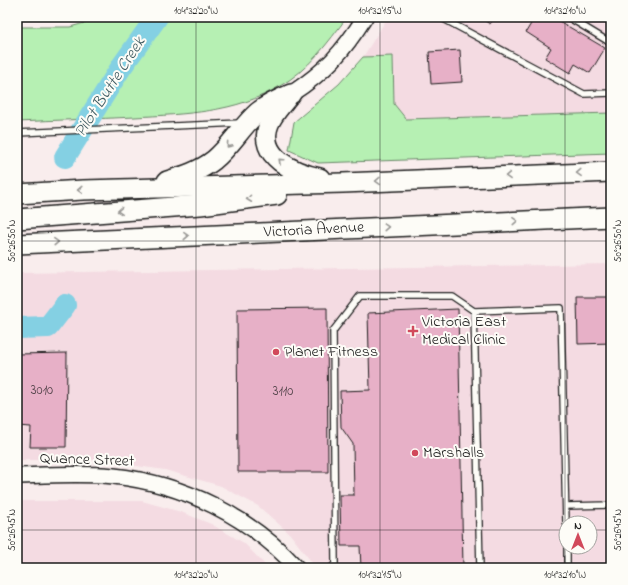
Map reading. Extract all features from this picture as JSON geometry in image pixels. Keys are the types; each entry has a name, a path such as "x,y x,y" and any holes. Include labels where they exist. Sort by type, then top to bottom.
{"highway":[{"path":"146,188 188,175 202,168 223,152 259,111 274,101 290,94"},
{"path":"290,94 274,114 269,124 267,133 268,144 273,154 282,164 297,172 343,183"},
{"path":"17,194 146,188 343,183 611,172"},
{"path":"17,219 200,205 272,196 343,183"},
{"name":"Victoria Avenue","path":"17,244 611,216"}],"street":[{"path":"290,94 327,67 342,51 365,17"},
{"name":"Quance Street","path":"17,476 113,476 154,483 188,494 206,501 250,526 271,543 297,568"}],"lane":[{"path":"440,17 584,94 611,93"},
{"path":"568,17 611,42"},
{"path":"17,133 248,123"},
{"path":"331,568 335,564 333,331 360,296 452,296 474,310 561,308 566,515"},
{"path":"474,310 480,568"},
{"path":"566,506 611,505"},
{"path":"567,555 567,568"}],"shaded area":[{"path":"388,17 611,17 611,113 406,119 394,104 393,57 363,57"},
{"path":"611,264 611,568 316,568 290,534 258,506 221,486 165,470 95,460 17,460 17,273"},
{"path":"17,501 142,501 181,512 211,524 244,543 268,568 17,568"}],"green space":[{"path":"106,17 347,17 325,46 300,72 280,86 246,102 228,107 173,115 17,122 17,27 70,27"},
{"path":"393,56 394,104 406,119 611,113 611,153 318,163 289,150 294,122 339,84 363,57"}],"building":[{"path":"479,17 494,17 490,24"},
{"path":"535,17 552,17 605,48 590,73 575,64 570,73 545,58 551,48 526,32"},
{"path":"460,50 462,82 431,84 429,52"},
{"path":"577,297 611,297 611,343 578,344"},
{"path":"327,308 328,472 238,472 237,309"},
{"path":"458,309 463,568 361,568 360,546 341,546 340,495 354,495 353,444 341,427 340,391 370,390 368,313"},
{"path":"67,353 66,447 30,447 31,427 17,426 17,354"}],"waterway":[{"name":"Pilot Butte Creek","path":"65,157 122,66 157,17"},
{"name":"Pilot Butte Creek","path":"17,328 48,327 65,305"}],"place":[{"name":"Victoria East Medical Clinic","path":"413,331"},
{"name":"Planet Fitness","path":"276,352"},
{"name":"Marshalls","path":"415,453"}]}
